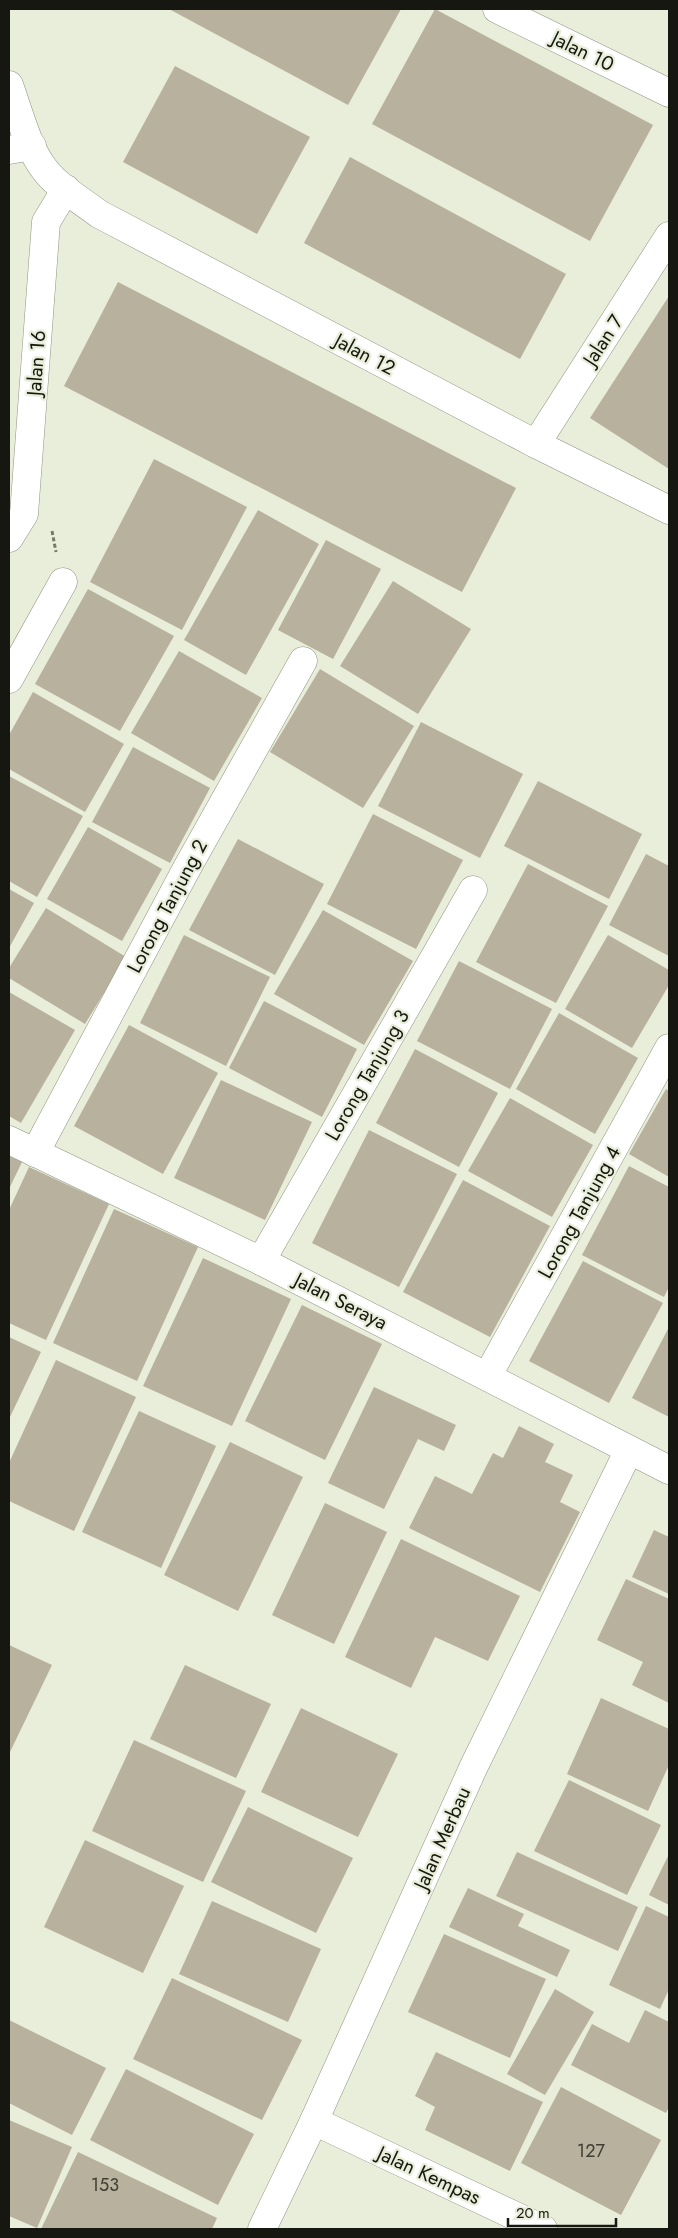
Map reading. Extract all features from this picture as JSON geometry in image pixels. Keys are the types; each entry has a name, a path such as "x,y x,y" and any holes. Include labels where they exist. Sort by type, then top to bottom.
{"street":[{"name":"Jalan 10","path":"497,9 669,93"},
{"name":"Jalan 12","path":"9,85 20,148 66,189 99,214 536,444 669,510"},
{"name":"Jalan 16","path":"9,538 24,514 46,222 66,189"},
{"name":"Jalan 7","path":"536,444 669,236"},
{"path":"9,679 63,582"},
{"name":"Lorong Tanjung 2","path":"35,1153 187,868 303,661"},
{"name":"Lorong Tanjung 3","path":"262,1261 472,890"},
{"name":"Lorong Tanjung 4","path":"488,1375 669,1048"},
{"name":"Jalan Seraya","path":"9,1140 262,1261 488,1375 669,1470"},
{"name":"Jalan Merbau","path":"265,2222 314,2121 474,1766 628,1450"},
{"name":"Jalan Kempas","path":"314,2121 543,2229"}],"building":[{"path":"169,9 401,9 348,105"},
{"path":"435,9 653,125 590,241 372,124"},
{"path":"175,66 310,137 257,234 123,162"},
{"path":"350,157 566,274 520,359 304,243"},
{"path":"118,282 516,488 462,592 64,386"},
{"path":"669,296 669,469 590,418"},
{"path":"154,459 247,507 182,630 90,582"},
{"path":"258,510 319,544 246,675 184,640"},
{"path":"326,540 381,569 333,659 278,630"},
{"path":"393,581 471,629 418,714 340,666"},
{"path":"88,589 174,636 120,731 35,684"},
{"path":"179,651 262,698 214,781 131,733"},
{"path":"320,669 414,726 363,808 270,752"},
{"path":"33,692 124,744 85,812 9,769 9,735"},
{"path":"421,722 523,774 480,858 378,806"},
{"path":"133,747 210,788 170,863 92,822"},
{"path":"9,776 83,816 37,897 9,881"},
{"path":"538,781 642,834 609,899 504,846"},
{"path":"373,814 463,860 416,949 327,904"},
{"path":"88,827 162,869 122,941 47,899"},
{"path":"238,839 324,884 275,975 189,930"},
{"path":"646,854 669,866 669,956 609,925"},
{"path":"528,864 608,906 556,1003 476,962"},
{"path":"9,889 34,903 9,948"},
{"path":"46,908 126,957 85,1024 9,978 9,968"},
{"path":"323,910 413,961 364,1045 274,994"},
{"path":"184,935 270,977 226,1066 140,1023"},
{"path":"608,935 669,970 669,985 632,1048 565,1009"},
{"path":"459,961 552,1009 510,1089 417,1041"},
{"path":"9,992 75,1030 21,1123 9,1116"},
{"path":"264,1001 357,1049 322,1117 229,1068"},
{"path":"559,1013 638,1058 595,1134 516,1089"},
{"path":"129,1025 218,1073 163,1174 74,1126"},
{"path":"415,1049 498,1093 459,1167 376,1123"},
{"path":"221,1080 312,1122 265,1220 174,1178"},
{"path":"666,1089 669,1091 669,1177 629,1154"},
{"path":"510,1098 593,1145 552,1217 468,1171"},
{"path":"369,1130 457,1174 399,1287 312,1243"},
{"path":"9,1156 22,1162 9,1189"},
{"path":"629,1166 669,1187 669,1287 664,1297 582,1255"},
{"path":"29,1167 109,1204 46,1340 9,1323 9,1210"},
{"path":"463,1180 550,1226 490,1337 403,1292"},
{"path":"114,1209 198,1247 137,1381 53,1343"},
{"path":"203,1258 291,1299 232,1426 143,1386"},
{"path":"583,1261 663,1303 609,1403 529,1361"},
{"path":"302,1305 382,1344 325,1460 245,1421"},
{"path":"669,1327 669,1417 632,1398"},
{"path":"9,1337 41,1352 9,1419"},
{"path":"56,1360 136,1397 74,1531 9,1501 9,1463"},
{"path":"374,1387 456,1425 444,1451 418,1439 384,1509 328,1483"},
{"path":"139,1411 216,1446 161,1568 82,1532"},
{"path":"519,1426 554,1444 545,1462 573,1475 560,1502 580,1512 540,1592 409,1528 435,1476 472,1494 493,1453 503,1458"},
{"path":"230,1442 303,1477 238,1611 164,1575"},
{"path":"325,1503 387,1532 334,1644 272,1615"},
{"path":"654,1530 669,1537 669,1594 632,1577"},
{"path":"401,1539 520,1596 488,1661 435,1637 411,1688 345,1657"},
{"path":"626,1579 669,1599 669,1703 632,1685 643,1662 597,1640"},
{"path":"9,1645 52,1665 9,1754"},
{"path":"185,1665 271,1704 236,1778 150,1739"},
{"path":"601,1698 669,1729 669,1765 648,1811 567,1774"},
{"path":"301,1708 398,1754 358,1837 261,1792"},
{"path":"134,1740 246,1791 203,1882 92,1831"},
{"path":"569,1780 661,1825 627,1895 534,1851"},
{"path":"248,1807 353,1858 316,1933 211,1882"},
{"path":"85,1840 184,1886 143,1973 44,1927"},
{"path":"517,1852 638,1907 618,1951 496,1896"},
{"path":"669,1854 669,1905 649,1895"},
{"path":"468,1888 524,1914 518,1926 570,1950 557,1977 449,1927"},
{"path":"212,1901 321,1949 288,2022 179,1974"},
{"path":"646,1906 669,1917 669,1989 660,2009 609,1985"},
{"path":"444,1934 546,1979 510,2058 408,2012"},
{"path":"172,1978 302,2040 262,2120 133,2059"},
{"path":"555,1989 594,2012 545,2095 507,2074"},
{"path":"645,2010 669,2022 669,2107 666,2113 571,2065 592,2024 629,2043"},
{"path":"9,2020 106,2068 72,2135 9,2103"},
{"path":"436,2052 543,2102 510,2171 425,2130 435,2107 415,2096"},
{"path":"126,2069 254,2134 218,2205 90,2140"},
{"path":"561,2087 661,2140 621,2215 521,2163"},
{"path":"9,2120 72,2147 37,2228 9,2216"},
{"path":"78,2152 217,2218 212,2229 41,2229"}]}
